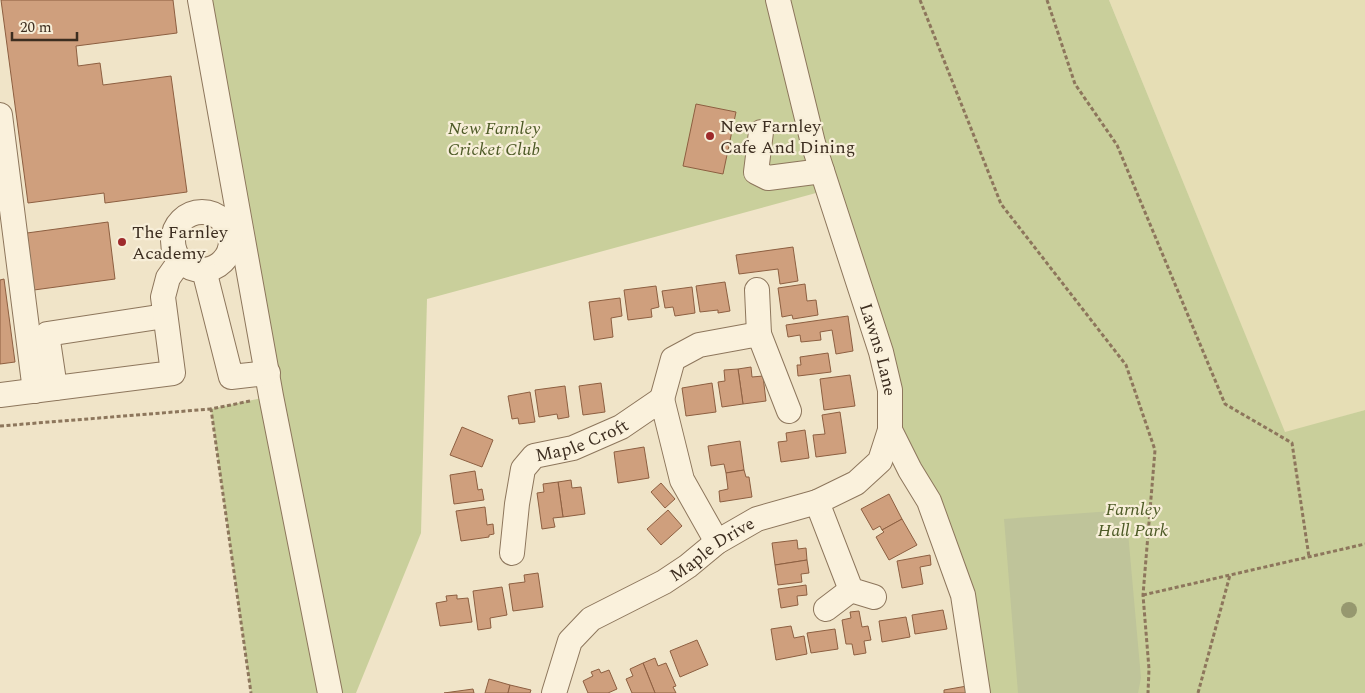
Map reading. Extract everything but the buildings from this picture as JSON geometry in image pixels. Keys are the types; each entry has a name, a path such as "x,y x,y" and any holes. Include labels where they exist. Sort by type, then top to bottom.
{"street":[{"path":"200,0 271,396 330,693"},
{"name":"Lawns Lane","path":"778,0 813,143 881,352 890,390 890,430 910,470 929,501 964,595 978,693"},
{"path":"0,115 45,389"},
{"path":"761,132 756,172 768,178 822,171"},
{"path":"196,212 209,212 218,216 231,233 232,244 229,254 222,263 212,269 204,270 200,271 189,268 180,261 174,251 172,239 176,226 184,217 196,212"},
{"path":"0,395 173,374 163,297 168,278 180,261"},
{"path":"204,270 231,377 268,373"},
{"path":"757,290 759,334 789,411"},
{"path":"45,389 47,334 165,316"},
{"path":"717,542 682,480 662,399 673,360 699,345 759,334"},
{"name":"Maple Croft","path":"512,553 523,469 534,456 573,448 621,427 662,399"},
{"name":"Maple Drive","path":"554,693 570,642 590,618 664,582 688,566 717,542 757,519 817,502 856,483 880,461 890,430"},
{"path":"817,502 851,590"},
{"path":"851,590 874,597"},
{"path":"826,609 851,590"}],"path":[{"path":"920,0 1001,204 1126,365 1155,450 1143,595 1149,669 1148,693"},
{"path":"1048,0 1075,84 1117,145 1225,404 1292,443 1309,557"},
{"path":"0,426 211,409 271,396"},
{"path":"211,409 251,693"},
{"path":"1143,595 1365,544"},
{"path":"1198,693 1231,575"}],"shaded area":[{"path":"1109,0 1365,0 1365,410 1285,433"}],"green space":[{"path":"200,0 1109,0 1285,432 1365,410 1365,693 978,693 963,595 910,470 827,190 427,299 421,533 356,693 251,693 211,409 271,396"},
{"path":"1126,510 1141,678 1138,693 1018,693 1004,519"}],"place":[{"name":"New Farnley Cafe And Dining","path":"710,136"},
{"name":"The Farnley Academy","path":"122,242"}],"park label":[{"name":"New Farnley Cricket Club","path":"494,138"},
{"name":"Farnley Hall Park","path":"1133,519"}]}
